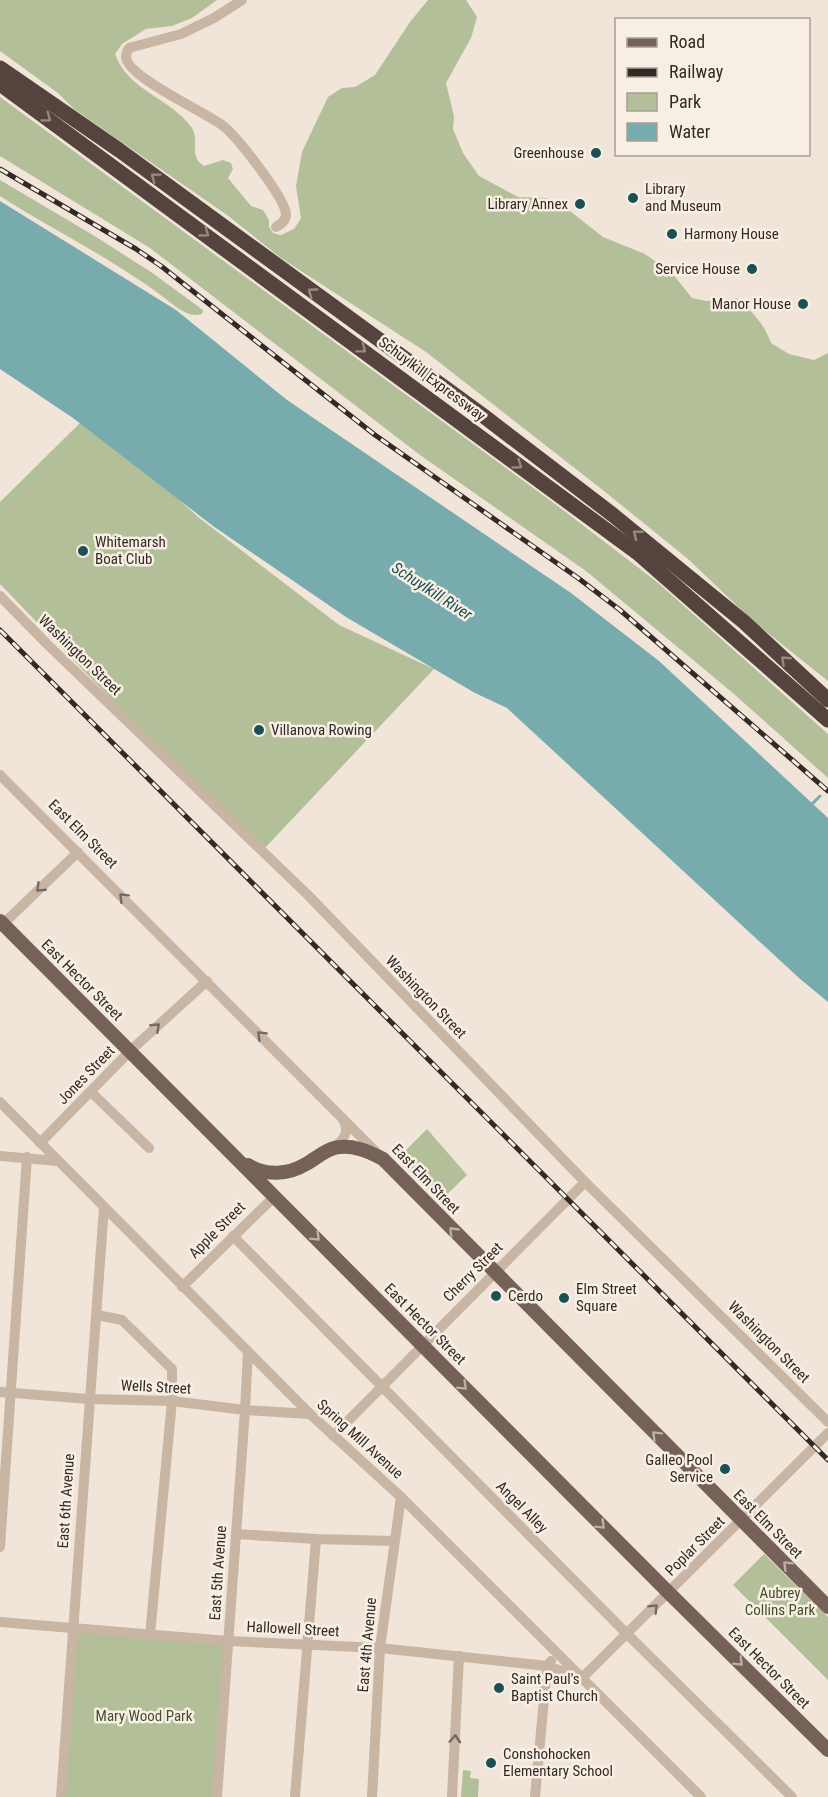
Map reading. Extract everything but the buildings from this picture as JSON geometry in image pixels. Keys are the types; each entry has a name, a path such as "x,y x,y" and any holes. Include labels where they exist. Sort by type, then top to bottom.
{"highway":[{"name":"Schuylkill Expressway","path":"0,68 119,150 481,414 613,515 744,622 828,700"},
{"name":"Schuylkill Expressway","path":"0,84 639,554 828,720"}],"main road":[{"name":"East Hector Street","path":"1,924 828,1750"},
{"path":"275,1196 278,1181 289,1172 333,1148 363,1150 383,1159"},
{"path":"228,1149 250,1167 259,1171 289,1172"},
{"name":"East Elm Street","path":"383,1159 828,1607"}],"street":[{"path":"242,0 214,18 181,34 129,48 125,55 126,60 148,82 223,125 235,138 282,199 285,219 276,227"},
{"name":"Washington Street","path":"0,596 47,645 308,895 585,1182 828,1422"},
{"name":"East Elm Street","path":"0,775 383,1159"},
{"path":"1,924 78,852"},
{"name":"Jones Street","path":"40,1143 130,1051 207,981"},
{"path":"91,1092 149,1148"},
{"name":"Spring Mill Avenue","path":"0,1102 182,1287 310,1414 401,1497 700,1797"},
{"path":"333,1148 344,1138 347,1130 345,1122 338,1114"},
{"path":"0,1156 57,1161"},
{"path":"0,1547 6,1392 27,1158"},
{"name":"Cherry Street","path":"333,1436 585,1182"},
{"name":"Apple Street","path":"182,1287 275,1196"},
{"name":"East 6th Avenue","path":"60,1797 104,1208"},
{"name":"Angel Alley","path":"233,1236 627,1634 792,1797"},
{"path":"97,1315 122,1320 172,1369 172,1401 150,1635"},
{"name":"East 5th Avenue","path":"217,1797 248,1351"},
{"name":"Wells Street","path":"6,1392 89,1399 172,1401 245,1410 310,1414"},
{"name":"Poplar Street","path":"582,1678 828,1433"},
{"name":"East 4th Avenue","path":"372,1797 380,1648 401,1497"},
{"path":"236,1534 394,1541"},
{"path":"295,1797 316,1539"},
{"name":"Hallowell Street","path":"0,1622 228,1641 380,1648 547,1666 582,1678"},
{"path":"535,1797 547,1666 557,1653"},
{"path":"452,1797 459,1656"}],"green space":[{"path":"0,0 217,0 192,18 172,26 146,29 122,44 115,54 121,67 130,77 183,117 192,128 196,158 199,162 204,166 223,160 231,163 233,169 228,178 251,206 263,210 273,233 281,235 294,229 301,218 296,186 302,152 328,97 342,88 355,87 375,75 410,22 428,0 466,0 477,17 471,38 446,83 454,116 453,129 463,153 479,176 518,197 546,198 561,204 603,237 645,254 672,273 692,298 706,301 737,298 753,313 771,343 789,354 814,360 828,353 828,681 753,621 688,559 426,352 281,258 227,215 74,109 58,93 0,51"},
{"path":"0,97 559,507 657,582 828,734 828,778 734,694 586,571 420,455 150,248 0,156"},
{"path":"0,180 151,272 203,310 202,314 196,315 180,310 123,269 0,196"},
{"name":"Villanova Rowing","path":"80,423 160,482 198,517 339,625 434,669 262,851 199,790 0,584 0,502"},
{"path":"427,1129 467,1175 440,1201 397,1159"},
{"name":"Aubrey Collins Park","path":"764,1554 828,1617 828,1680 733,1585"},
{"name":"Mary Wood Park","path":"72,1629 228,1641 217,1797 61,1797"},
{"path":"463,1770 471,1771 470,1778 479,1779 478,1797 461,1797"}],"water":[{"name":"Schuylkill River","path":"0,201 176,310 287,400 571,593 659,661 828,818 828,1002 799,978 507,708 475,693 346,617 213,526 73,418 0,369"}],"waterway":[{"path":"811,805 820,796"}],"railway":[{"path":"0,169 161,266 375,435 578,578 620,610 828,791"},
{"path":"0,630 828,1460"}],"place":[{"name":"Greenhouse","path":"596,153"},
{"name":"Library and Museum","path":"633,198"},
{"name":"Library Annex","path":"580,204"},
{"name":"Harmony House","path":"672,234"},
{"name":"Service House","path":"752,269"},
{"name":"Manor House","path":"803,304"},
{"name":"Whitemarsh Boat Club","path":"83,551"},
{"name":"Villanova Rowing","path":"259,730"},
{"name":"Cerdo","path":"496,1296"},
{"name":"Elm Street Square","path":"564,1298"},
{"name":"Galleo Pool Service","path":"725,1469"},
{"name":"Saint Paul's Baptist Church","path":"499,1688"},
{"name":"Conshohocken Elementary School","path":"491,1763"}]}
